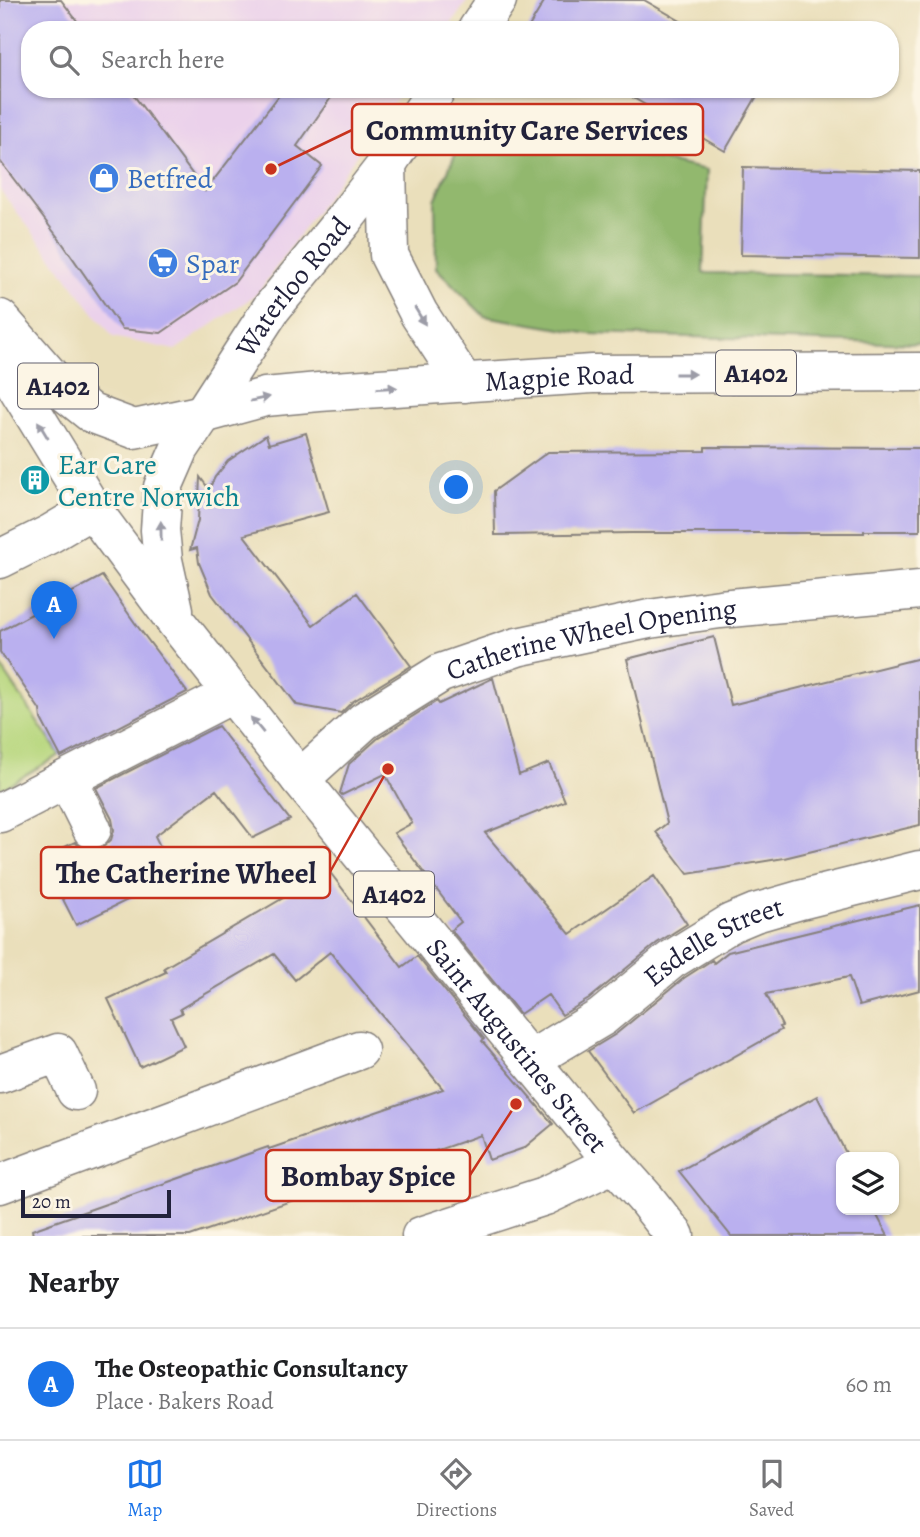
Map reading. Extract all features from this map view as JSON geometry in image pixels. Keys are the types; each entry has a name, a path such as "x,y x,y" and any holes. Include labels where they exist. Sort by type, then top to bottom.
{"street":[{"name":"Waterloo Road","path":"203,414 271,309 387,164 431,98"},
{"name":"Waterloo Road","path":"387,164 388,255 419,314 464,383"},
{"name":"A1402","path":"0,319 61,389 90,413 134,429 203,414"},
{"name":"Saint Augustines Street","path":"0,356 92,509 176,622 300,779 675,1236"},
{"name":"Magpie Road","path":"203,414 265,397 592,374 920,372"},
{"name":"Saint Augustines Street","path":"176,622 163,560 160,530 163,487 180,448 203,414"},
{"path":"0,559 92,509"},
{"name":"Catherine Wheel Opening","path":"300,779 364,721 441,673 517,647 649,619 720,608 920,590"},
{"path":"0,813 232,694"},
{"path":"67,779 92,829"},
{"name":"Esdelle Street","path":"530,1060 602,1017 671,960 731,923 777,906 920,870"},
{"path":"0,1184 359,1050"},
{"path":"0,1074 58,1054 76,1091"},
{"path":"421,1236 545,1196 614,1163"}],"shaded area":[{"path":"0,0 468,0 453,21 21,21 21,98 398,98 257,294 175,350 113,337 0,190"}],"green space":[{"path":"471,119 707,170 703,273 920,276 920,344 590,334 484,316 436,268 435,200"},
{"path":"0,665 60,755 0,790"}],"building":[{"path":"0,0 61,0 77,21 21,21 21,98 136,98 205,191 277,98 331,98 297,146 322,166 235,282 161,333 122,329 63,244 0,161"},
{"path":"545,0 644,0 680,21 532,21"},
{"path":"634,98 756,98 725,151"},
{"path":"743,167 920,171 920,258 741,255"},
{"path":"306,433 329,512 244,535 313,625 357,593 411,666 352,702 341,713 297,705 212,594 199,563 197,548 190,550 198,520 200,477 209,489 228,461 266,435 269,444"},
{"path":"705,447 920,448 920,531 495,535 494,491 548,452 705,451"},
{"path":"102,576 187,692 61,757 41,719 40,710 0,652 0,631"},
{"path":"714,637 731,705 920,658 920,825 784,858 688,874 656,832 667,823 627,659"},
{"path":"493,678 519,775 549,763 565,801 485,833 570,934 654,876 687,924 657,943 589,999 562,1015 548,995 520,1014 451,930 461,922 394,833 412,823 385,774 342,795 340,793 349,764 377,739 437,701 439,704"},
{"path":"218,726 290,820 253,838 216,790 155,836 175,877 76,925 42,858 75,842 90,851 102,848 111,840 114,830 112,819 96,788"},
{"path":"329,871 402,967 417,956 484,1039 482,1041 553,1124 524,1148 489,1160 481,1135 190,1236 33,1236 32,1230 443,1089 330,952 295,980 274,954 180,1009 182,1013 171,1018 184,1046 140,1067 108,999 166,972 164,968"},
{"path":"920,905 920,990 859,1006 849,977 766,994 782,1026 779,1027 781,1030 634,1113 588,1051 616,1034 684,978 712,960 714,963 728,952"},
{"path":"817,1096 845,1152 836,1152 836,1215 877,1215 888,1236 731,1236 679,1171"}],"place":[{"name":"Community Care Services","path":"271,169"},
{"name":"Betfred","path":"104,178"},
{"name":"Spar","path":"163,263"},
{"name":"Ear Care Centre Norwich","path":"35,480"},
{"name":"The Osteopathic Consultancy","path":"54,639"},
{"name":"The Catherine Wheel","path":"388,769"},
{"name":"Bombay Spice","path":"516,1104"}]}
